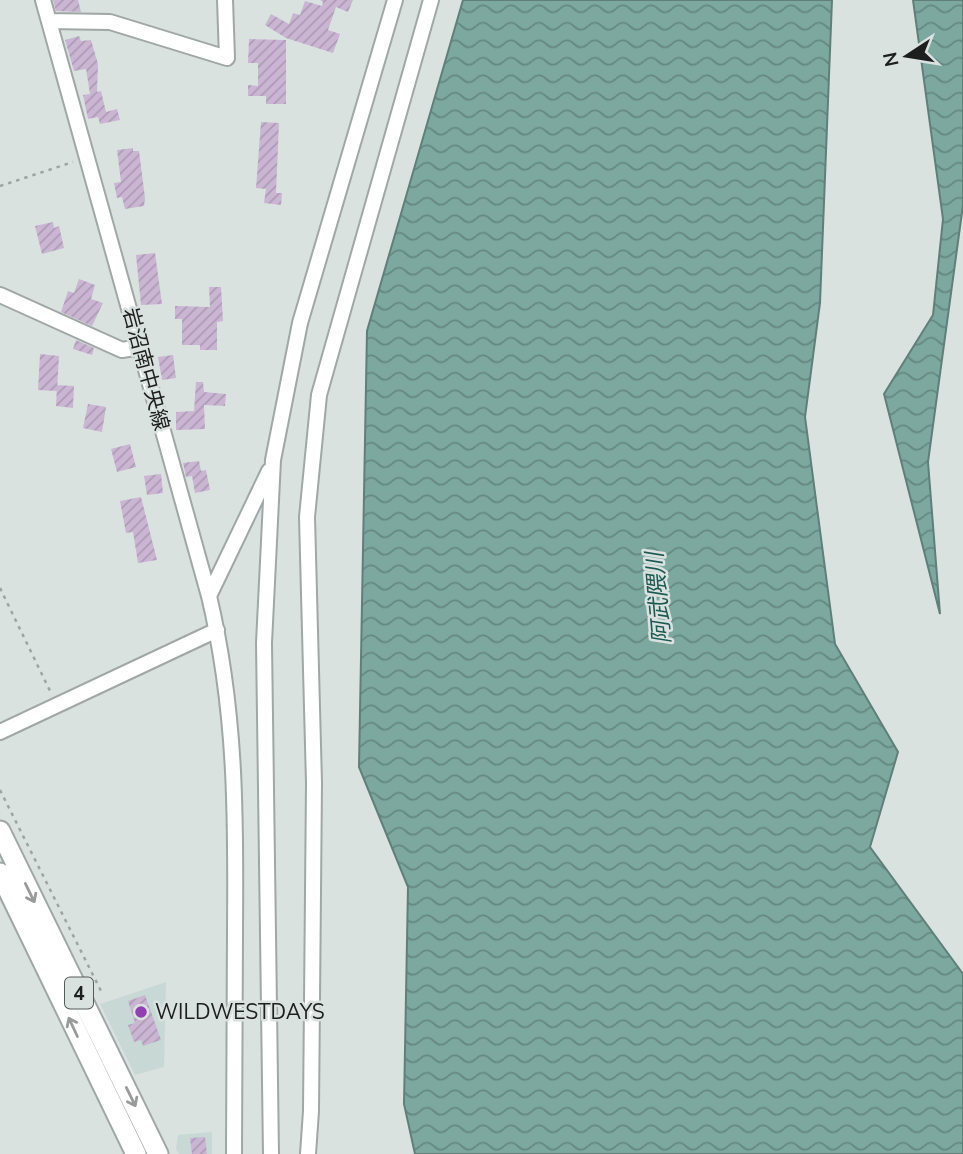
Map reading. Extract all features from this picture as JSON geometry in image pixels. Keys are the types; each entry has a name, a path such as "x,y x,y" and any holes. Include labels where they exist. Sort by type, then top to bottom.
{"highway":[{"name":"4","path":"0,831 158,1154"},
{"name":"4","path":"0,873 136,1154"}],"street":[{"name":"岩沼南中央線","path":"43,0 209,596 227,682 233,741 234,1154"},
{"path":"49,21 110,23 226,58 225,0"},
{"path":"271,1154 264,643 273,460 300,323 395,0"},
{"path":"308,1154 312,1111 314,783 307,517 319,395 431,0"},
{"path":"0,295 122,350 140,347"},
{"path":"209,596 273,460"},
{"path":"0,732 217,630"}],"path":[{"path":"0,186 87,158"},
{"path":"0,588 57,706"},
{"path":"0,790 101,991"}],"shaded area":[{"path":"166,982 164,1067 135,1075 100,1004"},
{"path":"212,1132 212,1154 179,1154 176,1149 178,1135"}],"water":[{"name":"阿武隈川","path":"463,0 832,0 820,303 805,417 835,644 898,752 870,847 963,974 963,1154 415,1154 404,1104 408,887 359,767 367,331"},
{"path":"913,0 963,0 963,205 928,462 940,614 884,394 933,315 943,219"}],"building":[{"path":"53,0 78,0 81,12 56,11"},
{"path":"320,0 353,0 348,12 336,7 328,30 340,34 333,53 286,38 265,25 271,14 289,24 293,13 300,15 305,1 322,6 323,2"},
{"path":"79,36 81,41 91,40 98,64 97,92 101,91 106,112 117,109 120,120 100,124 98,117 88,119 83,95 90,94 86,69 74,71 65,40"},
{"path":"249,39 286,40 286,104 266,104 266,96 248,96 248,85 258,86 258,63 248,63"},
{"path":"261,122 279,123 276,193 282,193 281,205 264,203 266,189 256,188"},
{"path":"133,148 133,151 139,151 144,206 125,209 122,197 117,198 114,183 121,182 117,150"},
{"path":"53,222 54,228 59,226 64,248 42,254 35,226"},
{"path":"155,253 162,304 141,305 136,255"},
{"path":"79,279 95,285 91,299 103,303 92,326 61,312 68,291 74,293"},
{"path":"209,287 221,287 223,321 217,322 217,350 200,350 200,345 182,345 182,319 175,319 175,306 210,307"},
{"path":"76,340 94,348 92,355 73,349"},
{"path":"40,354 59,356 57,391 38,390"},
{"path":"173,355 176,378 162,380 158,357"},
{"path":"196,382 203,382 204,392 226,394 225,406 204,405 205,429 176,430 176,412 194,411"},
{"path":"57,385 74,386 73,408 56,406"},
{"path":"88,404 106,407 102,432 83,428"},
{"path":"130,444 136,467 117,472 111,449"},
{"path":"199,461 201,471 206,470 210,490 195,493 192,476 186,477 183,463"},
{"path":"161,474 163,493 147,495 144,476"},
{"path":"141,497 157,560 138,563 133,532 126,533 120,501"},
{"name":"WILDWESTDAYS","path":"145,995 161,1040 143,1046 141,1040 134,1042 128,1025 135,1023 128,1001"},
{"path":"205,1137 207,1154 192,1154 190,1138"}],"place":[{"name":"WILDWESTDAYS","path":"141,1012"}]}
